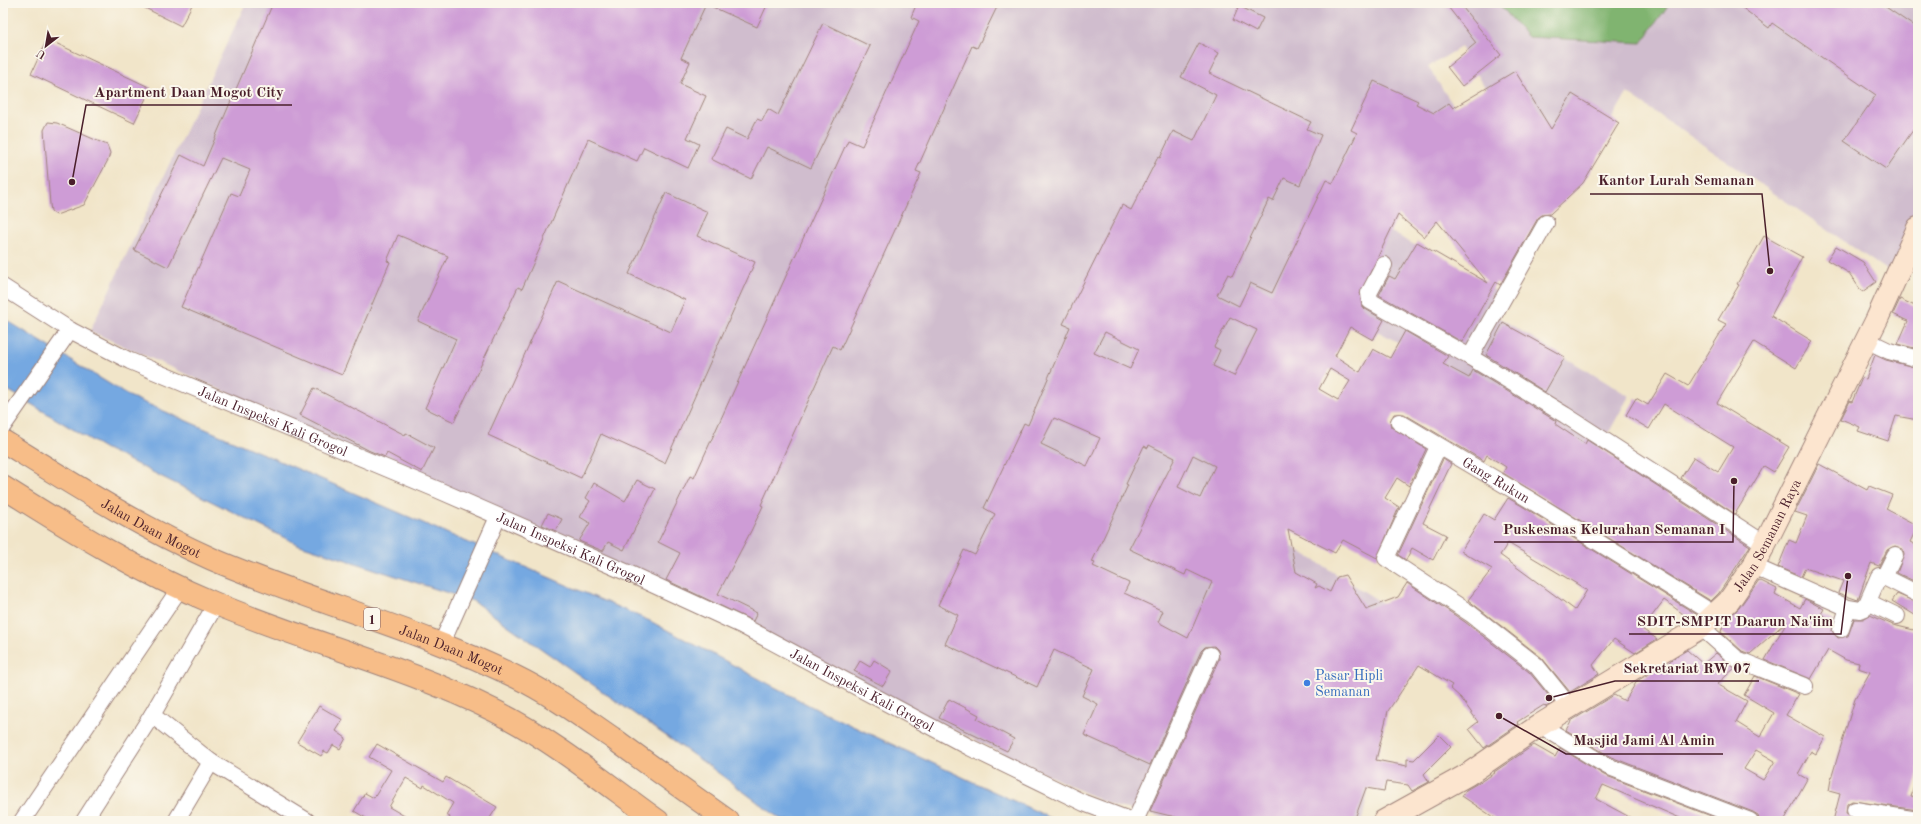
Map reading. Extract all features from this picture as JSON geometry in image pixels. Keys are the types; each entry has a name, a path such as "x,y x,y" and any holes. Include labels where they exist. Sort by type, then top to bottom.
{"highway":[{"name":"Jalan Daan Mogot","path":"3,441 107,505 174,542 250,574 443,640 547,694 728,821"},
{"path":"3,487 94,544 180,588 216,604 394,669 496,711 545,740 658,821"}],"street":[{"path":"1470,357 1546,223"},
{"name":"Jalan Semanan Raya","path":"1384,821 1467,775 1540,725 1708,621 1729,601 1753,566 1765,544 1866,340 1918,228"},
{"path":"1384,265 1369,293 1370,300 1470,357 1565,415 1765,544"},
{"name":"Jalan Inspeksi Kali Grogol","path":"3,287 67,334 496,520 628,573 741,625 971,748 1084,803 1134,821"},
{"path":"6,422 67,334"},
{"path":"1866,340 1889,351 1918,359"},
{"name":"Gang Rukun","path":"1399,422 1527,498 1708,621 1737,659 1805,686"},
{"path":"1438,446 1386,558 1471,614 1536,665 1561,696 1568,709"},
{"path":"443,640 496,520"},
{"path":"1884,577 1895,555"},
{"path":"1753,566 1848,608 1860,610 1865,608 1880,576 1918,594"},
{"path":"22,821 180,588"},
{"path":"1868,602 1897,616"},
{"path":"84,821 152,715 216,604"},
{"path":"1841,629 1848,608"},
{"path":"1134,821 1210,655"},
{"path":"152,715 211,762 307,821"},
{"path":"1540,725 1607,766 1750,821"},
{"path":"176,821 211,762"},
{"path":"1855,810 1918,820"}],"shaded area":[{"path":"246,3 1498,3 1528,37 1641,43 1670,3 1918,3 1918,236 1898,278 1627,93 1573,185 1519,144 1461,47 1428,67 1474,137 1419,176 1386,229 1503,295 1493,314 1629,396 1598,452 1328,304 1223,503 1430,633 1387,699 1362,821 1180,821 1113,806 562,543 90,331"}],"green space":[{"path":"1498,3 1670,3 1641,43 1528,37"}],"water":[{"path":"3,318 129,396 650,621 818,710 1057,821 783,821 709,766 473,601 297,544 104,448 3,387"}],"building":[{"path":"135,3 193,3 181,26"},
{"path":"273,3 768,3 757,27 706,4 681,58 690,62 680,84 706,96 687,138 699,144 688,168 644,147 637,161 588,139 522,289 518,287 454,422 425,408 456,339 418,321 448,256 398,235 387,261 390,262 342,375 181,307 231,193 239,196 250,170 221,158 168,267 134,250 181,155 203,166"},
{"path":"917,3 999,3 977,48 972,46 916,171 921,173 840,350 833,346 761,505 763,506 718,594 757,613 753,621 666,580 680,553 658,542 690,476 694,478 848,140 862,146 919,21 911,17"},
{"path":"1445,3 1459,3 1501,55 1462,86 1447,67 1476,43"},
{"path":"1736,3 1880,3 1918,29 1918,123 1886,169 1844,141 1876,95 1772,23 1769,28"},
{"path":"1239,6 1263,18 1256,32 1233,20"},
{"path":"823,23 870,46 811,168 767,147 751,179 711,159 726,129 747,139 757,119 762,121 768,109 778,115"},
{"path":"47,39 151,88 134,123 31,74"},
{"path":"1199,43 1219,53 1209,73 1311,122 1307,129 1321,135 1300,185 1284,178 1273,201 1269,199 1232,276 1228,274 1217,295 1239,306 1250,283 1272,293 1326,180 1333,183 1357,133 1351,130 1374,81 1418,101 1416,104 1434,113 1449,103 1453,108 1515,71 1551,129 1572,94 1619,123 1583,183 1550,214 1542,215 1538,218 1500,285 1496,282 1462,342 1379,295 1389,276 1395,279 1417,242 1488,283 1437,221 1424,237 1398,215 1360,294 1362,307 1384,320 1373,340 1350,327 1335,356 1360,372 1373,349 1390,358 1405,331 1448,356 1443,364 1469,378 1473,370 1556,421 1555,424 1585,444 1587,440 1750,546 1719,593 1711,601 1503,473 1506,467 1487,455 1484,461 1404,414 1394,414 1390,422 1391,427 1426,449 1409,486 1397,478 1385,498 1399,507 1377,558 1343,540 1335,553 1288,529 1296,572 1317,584 1315,588 1319,586 1330,592 1337,577 1345,575 1366,609 1398,597 1407,583 1465,622 1529,672 1554,702 1546,707 1544,705 1517,722 1519,724 1484,748 1469,729 1478,722 1461,698 1450,688 1452,685 1419,665 1388,711 1376,760 1407,766 1407,759 1414,760 1439,735 1451,747 1424,774 1429,782 1412,791 1408,785 1386,782 1384,791 1366,788 1354,821 1192,821 1150,811 1219,659 1218,650 1214,646 1205,647 1201,651 1150,765 1084,735 1098,704 1082,696 1094,669 1054,650 1037,687 945,644 958,615 938,605 964,550 975,555 995,514 984,508 1024,423 1028,425 1070,327 1063,324 1122,205 1131,210 1173,131 1194,141 1216,95 1181,77","holes":["1230,317 1257,330 1234,376 1213,366 1220,350 1214,347","1105,332 1139,349 1130,369 1094,353","1330,369 1350,381 1338,400 1319,389","1054,418 1100,438 1087,466 1041,444","1149,445 1175,458 1129,549 1185,575 1187,570 1212,582 1188,638 1158,622 1163,611 1124,593 1129,583 1093,566 1095,563 1092,562 1128,485 1126,484 1144,446 1148,448","1193,455 1215,466 1200,498 1178,487"]},
{"path":"48,122 57,123 107,145 110,153 108,160 84,205 56,215 51,211 50,204 44,130"},
{"path":"666,193 708,212 697,236 755,262 665,463 601,434 581,478 488,435 558,281 671,332 685,300 629,274"},
{"path":"1764,236 1802,257 1771,316 1812,341 1796,368 1754,342 1717,403 1789,447 1774,472 1764,466 1735,514 1681,478 1694,457 1718,472 1733,447 1664,404 1649,429 1626,415 1636,398 1648,405 1667,374 1688,386 1726,324 1718,320 1739,285 1737,284"},
{"path":"1836,246 1863,262 1876,282 1862,292 1849,273 1827,260"},
{"path":"1900,299 1915,306 1918,299 1918,349 1898,344 1908,321 1893,314"},
{"path":"1503,323 1565,357 1545,392 1486,355"},
{"path":"1875,355 1886,360 1918,368 1918,420 1896,416 1888,441 1858,431 1860,427 1841,419 1850,401 1852,402 1862,378 1866,379"},
{"path":"314,388 405,435 406,433 434,448 422,472 387,453 385,457 370,451 300,415"},
{"path":"1443,459 1451,464 1423,523 1446,535 1433,560 1412,548 1406,560 1398,555"},
{"path":"1819,464 1867,490 1869,486 1892,495 1886,509 1918,526 1910,542 1918,546 1918,583 1897,573 1904,554 1903,549 1895,546 1887,550 1879,566 1871,563 1858,600 1838,593 1843,581 1805,568 1801,577 1778,567 1789,540 1796,543 1807,516 1795,512"},
{"path":"637,480 655,489 624,550 608,542 603,551 579,541 590,523 580,517 590,501 586,498 594,483 625,501"},
{"path":"1508,498 1696,614 1690,619 1664,600 1642,629 1657,639 1635,653 1614,639 1593,665 1599,674 1570,692 1542,658 1468,600 1492,569 1461,551 1484,514 1494,520","holes":["1508,543 1587,590 1575,610 1500,555"]},
{"path":"548,513 562,519 556,531 542,525"},
{"path":"1759,580 1777,589 1775,594 1800,608 1805,599 1824,609 1821,614 1834,621 1832,631 1838,638 1848,636 1854,619 1863,619 1870,615 1893,625 1918,631 1918,773 1911,796 1918,797 1918,810 1852,801 1847,804 1846,814 1853,819 1864,821 1833,821 1840,794 1829,791 1831,779 1855,699 1870,672 1858,668 1859,663 1846,660 1828,650 1811,679 1765,660 1787,621 1750,654 1742,651 1721,632 1724,622 1739,608"},
{"path":"1897,594 1918,603 1918,617 1892,601"},
{"path":"1687,650 1703,664 1716,653 1735,668 1717,684 1747,701 1736,722 1760,737 1774,713 1744,695 1755,676 1799,694 1786,715 1825,737 1816,754 1811,751 1798,774 1807,779 1784,821 1759,821 1758,815 1753,812 1611,757 1566,730 1571,721 1614,695 1625,701 1637,681 1660,667 1663,669 1672,659","holes":["1756,750 1775,761 1763,780 1744,769"]},
{"path":"874,660 892,671 883,686 854,671 860,661 870,667"},
{"path":"949,699 979,715 977,719 1014,739 1007,751 939,718"},
{"path":"319,706 343,720 336,731 346,738 340,749 333,745 328,753 324,751 321,756 297,742"},
{"path":"377,744 443,782 446,777 497,807 488,821 448,821 450,817 446,815 453,803 424,785 423,788 406,778 389,807 413,821 371,821 354,811 365,793 374,798 391,770 369,757"},
{"path":"1534,745 1555,757 1560,748 1604,775 1724,821 1687,821 1603,785 1596,799 1637,821 1499,821 1462,796 1466,790 1495,773 1494,772"}],"place":[{"name":"Apartment Daan Mogot City","path":"72,182"},
{"name":"Kantor Lurah Semanan","path":"1770,271"},
{"name":"Puskesmas Kelurahan Semanan I","path":"1734,481"},
{"name":"SDIT-SMPIT Daarun Na'iim","path":"1848,576"},
{"name":"Pasar Hipli Semanan","path":"1307,683"},
{"name":"Sekretariat RW 07","path":"1549,698"},
{"name":"Masjid Jami Al Amin","path":"1499,716"}]}
